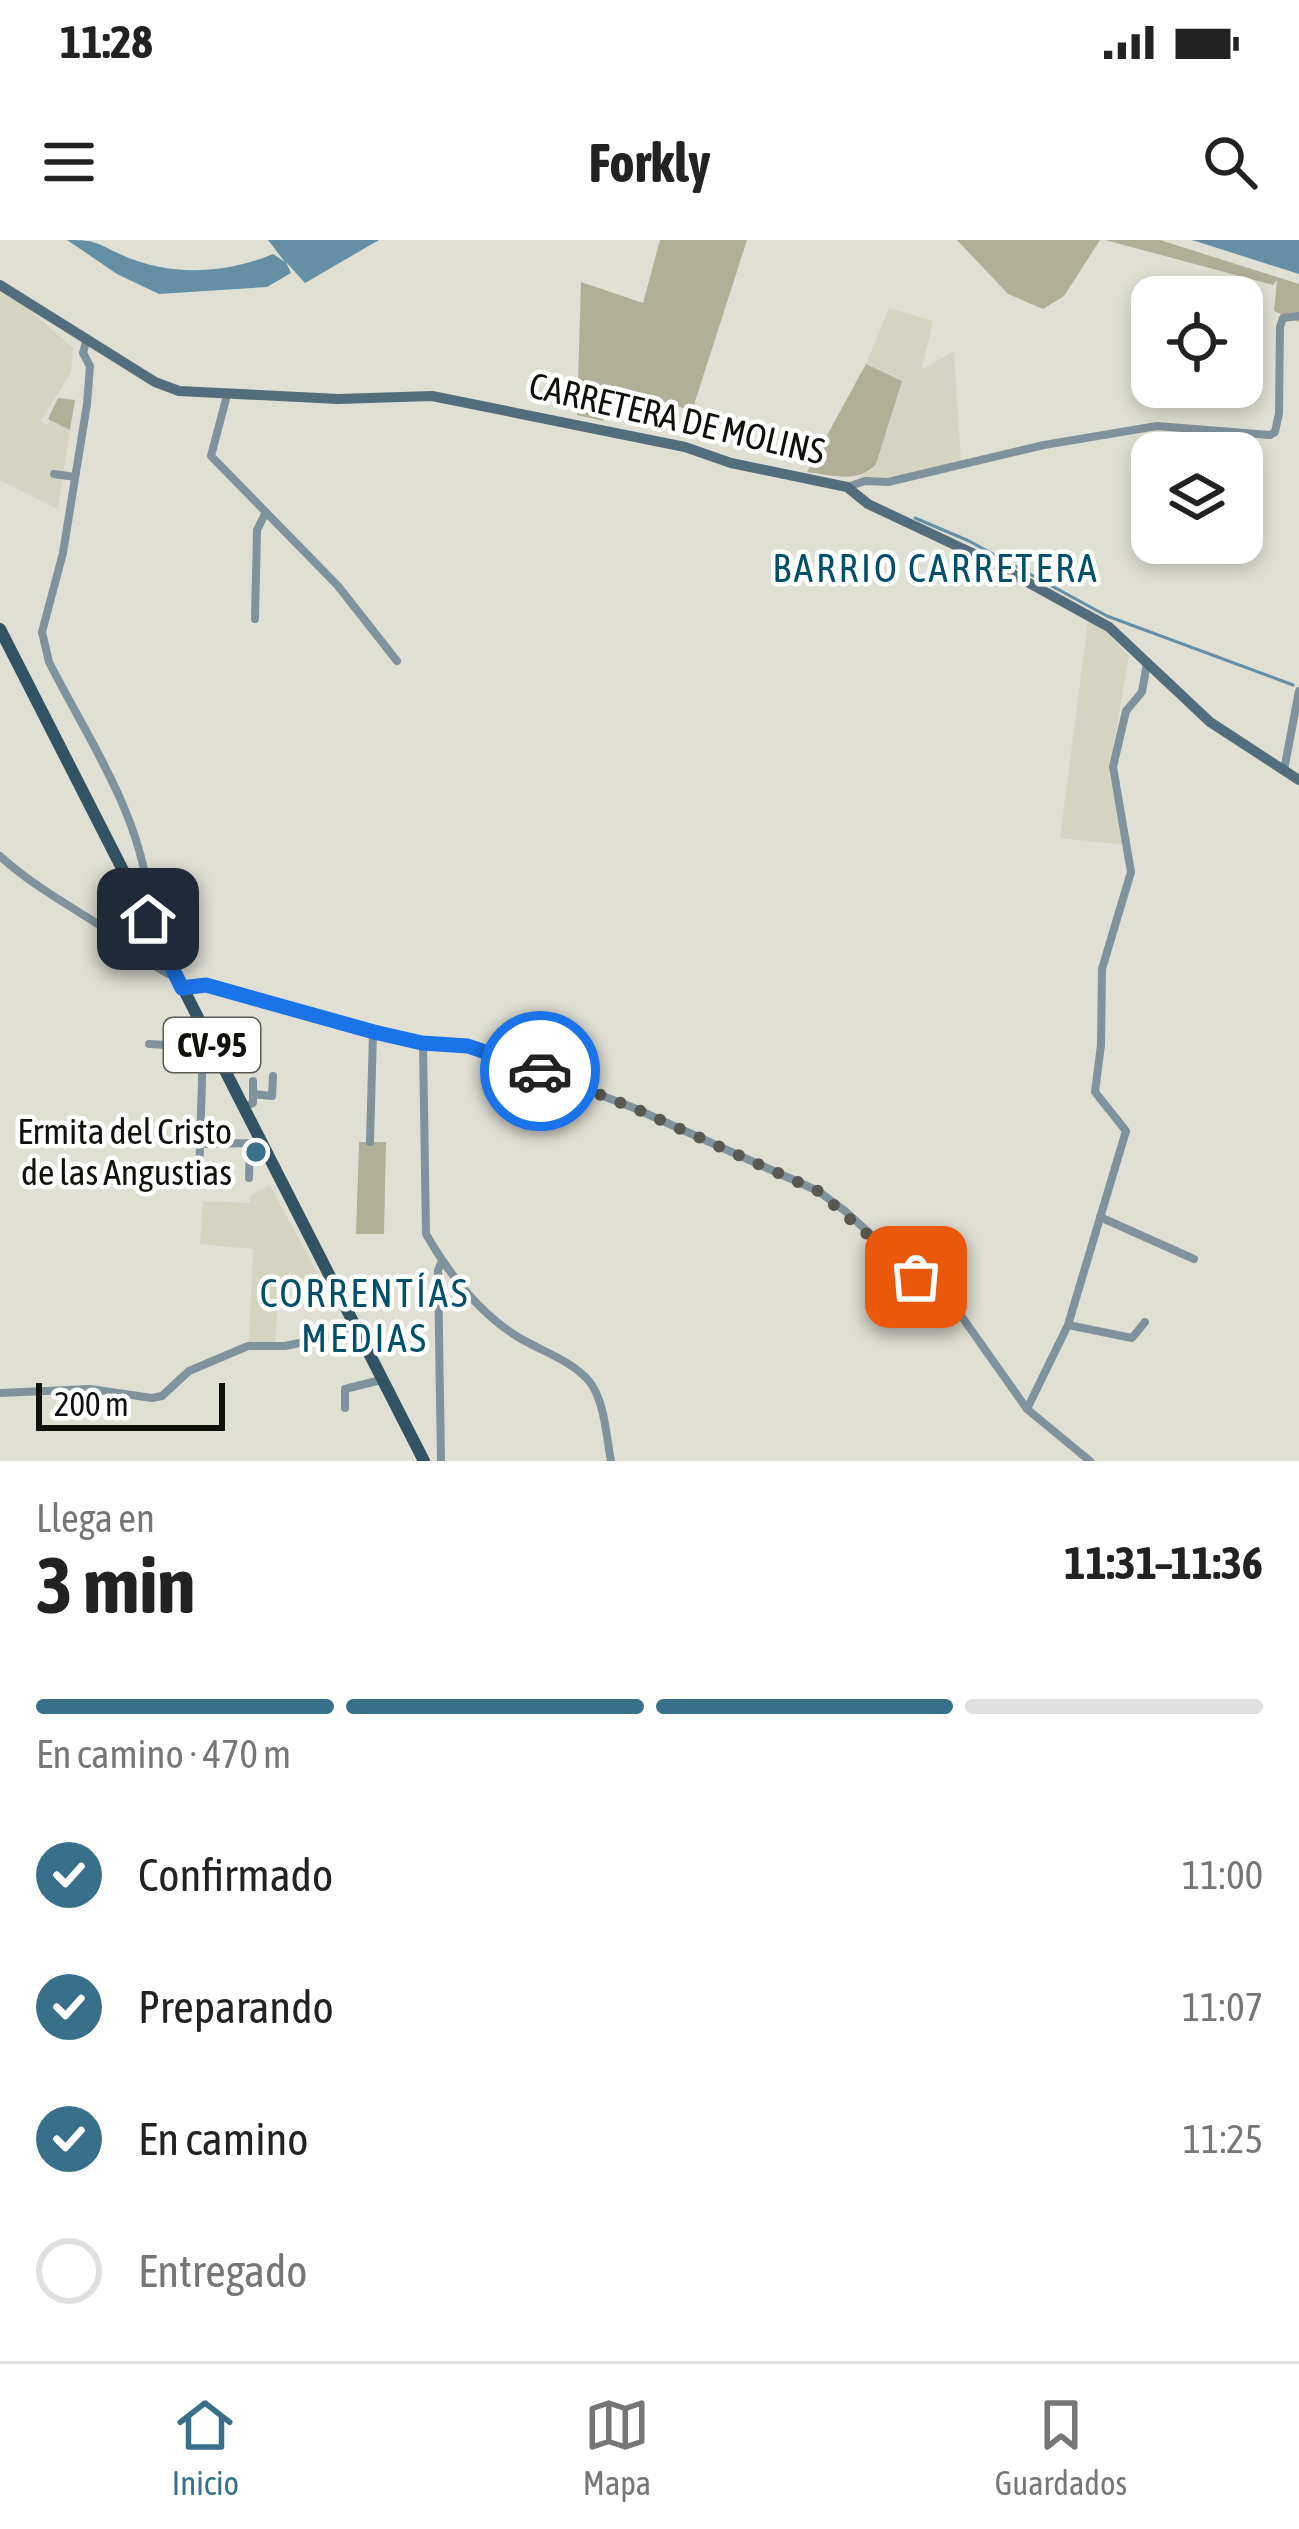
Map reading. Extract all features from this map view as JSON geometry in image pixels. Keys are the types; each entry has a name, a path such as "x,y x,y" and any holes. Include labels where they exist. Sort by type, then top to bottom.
{"main road":[{"name":"CV-95","path":"0,629 180,983 208,1048 244,1108 256,1145 424,1461"}],"street":[{"name":"CARRETERA DE MOLINS","path":"0,285 155,382 178,391 338,399 432,396 685,447 731,463 847,487 868,504 972,552 1109,627 1210,722 1299,779"},
{"path":"847,487 1157,426 1270,435 1280,413 1280,327 1283,318 1299,316"},
{"path":"86,338 83,353 90,366 75,477 63,553 42,632 44,648 140,846 149,888 149,921 131,946"},
{"path":"227,395 211,456 338,586 397,662"},
{"path":"54,474 75,477"},
{"path":"255,619 257,530 265,514"},
{"path":"1028,1409 1068,1325 1126,1131 1095,1091 1102,969 1130,872 1113,766 1126,711 1142,692 1147,663"},
{"path":"1284,771 1299,691"},
{"path":"0,856 180,983 206,985 422,1043 468,1046 568,1081 799,1182 835,1202 962,1317 1028,1409 1090,1461"},
{"path":"370,1142 374,1032"},
{"path":"422,1043 427,1234 442,1261 495,1322 567,1363 590,1382 600,1405 611,1461"},
{"path":"148,1044 208,1048 199,1179"},
{"path":"253,1094 272,1096 273,1076"},
{"path":"244,1108 253,1103 253,1081"},
{"path":"200,1144 256,1145 249,1178"},
{"path":"1100,1217 1194,1259"},
{"path":"441,1461 438,1270 442,1261"},
{"path":"1068,1325 1132,1338 1145,1322"},
{"path":"0,1393 90,1389 152,1398 162,1396 189,1371 248,1346 285,1346 357,1331"},
{"path":"345,1408 345,1389 381,1380"},
{"path":"1072,1448 1072,1461"}],"shaded area":[{"path":"660,240 747,240 692,411 614,385 603,421 577,415 581,282 643,303"},
{"path":"957,240 1100,240 1064,296 1043,309 1008,294"},
{"path":"1105,240 1160,240 1299,284 1299,322 1274,311 1277,280 1273,285 1263,282 1263,276 1239,276"},
{"path":"0,293 26,307 73,348 71,372 41,421 47,425 50,420 70,430 58,509 0,480"},
{"path":"889,308 933,321 922,369 954,351 961,463 884,478 856,478 871,471 902,381 866,364"},
{"path":"866,364 902,381 876,464 853,476 807,472"},
{"path":"58,398 75,400 70,430 48,419"},
{"path":"1088,621 1100,626 1129,656 1109,774 1125,845 1060,838"},
{"path":"359,1142 386,1142 384,1234 356,1234"},
{"path":"270,1185 319,1276 286,1281 284,1296 278,1297 275,1346 249,1342 253,1249 200,1244 203,1201 250,1203 251,1195"}],"water":[{"path":"67,240 96,243 160,267 198,270 236,266 273,254 285,262 268,240 379,240 305,283 286,262 291,273 267,287 159,294 117,274"},
{"path":"1192,240 1299,240 1299,274"}],"waterway":[{"path":"915,518 969,541 1107,616 1293,685"}],"way so far":[{"path":"540,1071 818,1191 916,1277"}],"place":[{"name":"Ermita del Cristo de las Angustias","path":"256,1152"}],"district":[{"name":"BARRIO CARRETERA","path":"936,568"},
{"name":"CORRENTÍAS MEDIAS","path":"365,1316"}],"route":[{"path":"148,919 182,988 206,985 374,1032 422,1043 468,1046 540,1071"}]}
